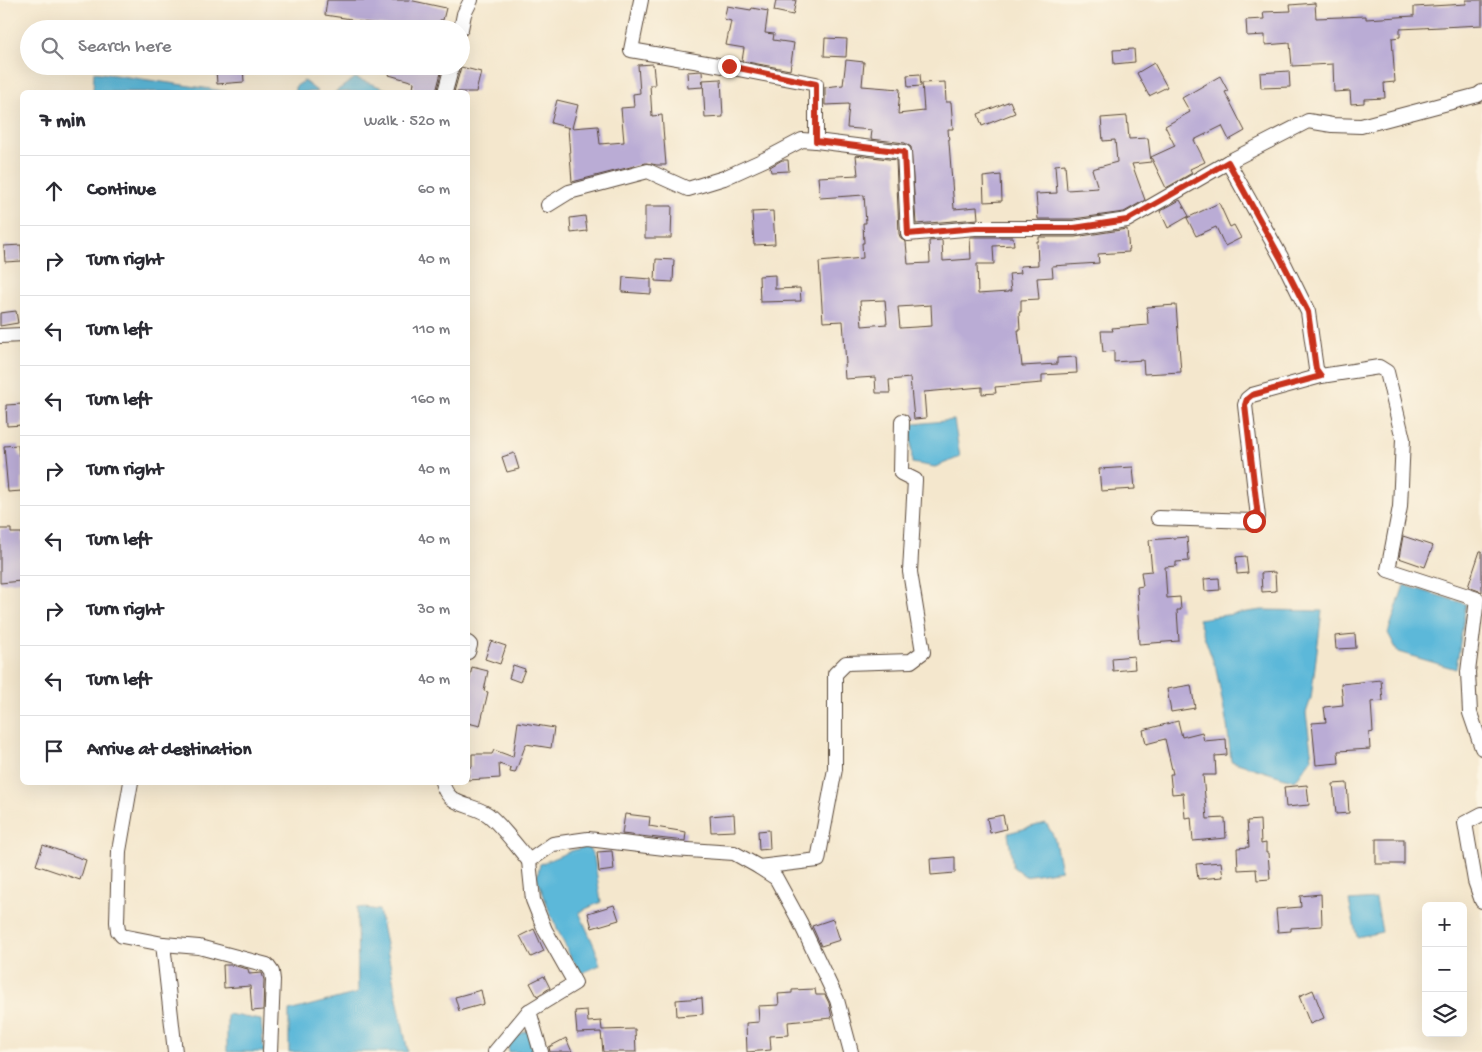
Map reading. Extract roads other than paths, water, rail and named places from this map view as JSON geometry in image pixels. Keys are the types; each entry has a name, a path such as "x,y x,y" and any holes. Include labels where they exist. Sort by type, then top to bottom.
{"street":[{"path":"463,20 471,0"},
{"path":"641,0 630,50 729,66 816,84 816,141"},
{"path":"446,90 450,75"},
{"path":"548,205 569,192 648,171 688,189 724,178 802,140 904,152 908,234 976,228 1074,228 1127,220 1228,162 1308,121 1332,125 1361,126 1478,96 1482,92"},
{"path":"1228,162 1308,312 1316,369 1321,376"},
{"path":"0,336 20,335"},
{"path":"1158,518 1254,521 1258,517 1245,405 1247,399 1252,395 1321,376 1379,367 1387,372 1403,439 1400,507 1388,570 1477,599 1468,672 1476,703 1470,713 1482,748"},
{"path":"759,867 818,860 835,769 835,674 846,663 912,661 923,652 910,572 915,480 901,473 902,421"},
{"path":"131,785 120,851 118,931 122,936 163,944 199,947 267,965 272,972 273,980 270,1052"},
{"path":"443,785 446,794 462,805 487,814 529,861 533,900 545,930 575,983 529,1011 495,1052"},
{"path":"1482,814 1465,823 1482,902"},
{"path":"529,861 553,844 588,838 734,853 759,867 776,878 800,922 837,1000 851,1052"},
{"path":"163,944 175,1052"},
{"path":"529,1011 541,1052"}],"water":[{"path":"94,75 115,75 217,90 93,90"},
{"path":"355,78 388,90 338,90"},
{"path":"304,81 315,90 295,90 295,87"},
{"path":"954,420 960,457 935,467 912,463 911,435 914,424"},
{"path":"1404,585 1466,604 1456,669 1398,652 1388,633"},
{"path":"1262,610 1322,611 1311,698 1306,713 1312,758 1295,781 1231,761 1227,725 1216,669 1198,619"},
{"path":"1046,823 1054,837 1061,870 1025,876 1013,867 1008,833"},
{"path":"588,846 594,857 601,902 579,912 595,948 600,965 582,973 570,956 550,913 537,877 540,864"},
{"path":"1376,899 1382,932 1357,937 1349,901"},
{"path":"357,907 379,910 408,1052 289,1052 289,1011 358,993"},
{"path":"227,1014 261,1020 264,1052 227,1052"},
{"path":"528,1030 537,1052 509,1052 507,1041"}]}
